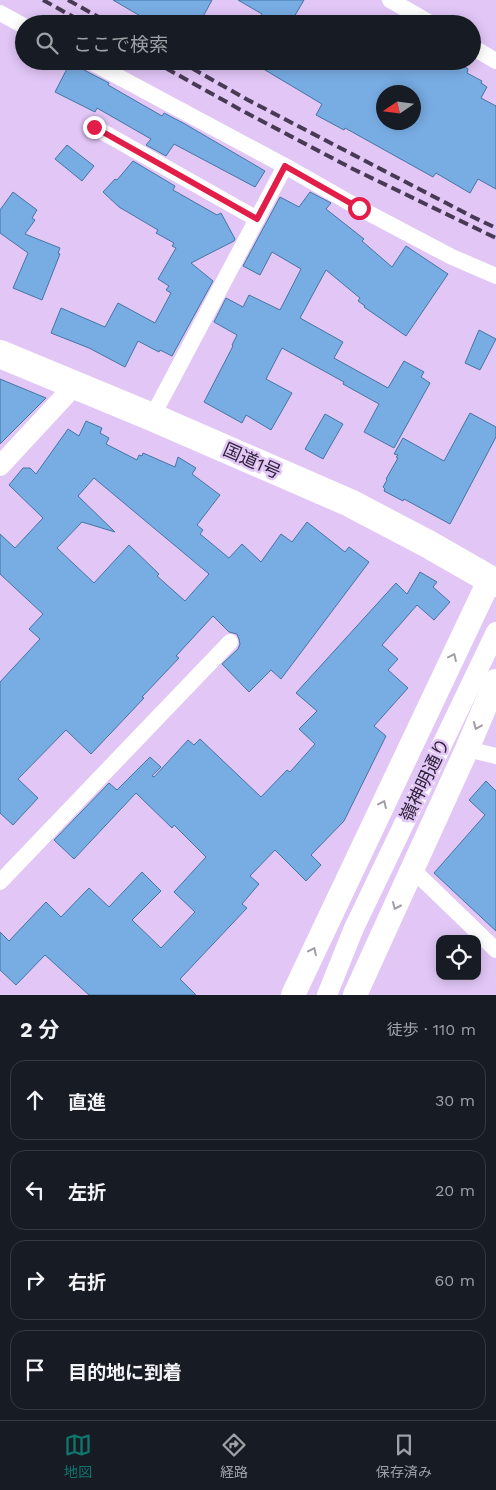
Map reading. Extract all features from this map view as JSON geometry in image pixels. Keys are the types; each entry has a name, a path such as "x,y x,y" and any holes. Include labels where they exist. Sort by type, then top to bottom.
{"highway":[{"name":"国道1号","path":"0,354 76,384 350,503 494,576"}],"main road":[{"path":"293,995 494,576"},
{"path":"355,995 496,681"}],"street":[{"path":"390,0 416,15"},
{"path":"0,13 15,21"},
{"path":"481,52 496,61"},
{"path":"106,70 285,166 367,213 496,276"},
{"path":"94,127 257,219"},
{"path":"152,417 285,166"},
{"path":"0,466 76,384"},
{"name":"嶺神明通り","path":"327,995 354,928 496,632"},
{"path":"0,882 230,642"},
{"path":"467,749 496,756"},
{"path":"412,869 496,950"},
{"name":"嶺神明通り","path":"314,995 354,928"}],"building":[{"path":"113,0 212,0 204,15 139,15"},
{"path":"238,0 304,0 295,15 262,14"},
{"path":"66,70 84,70 109,83 108,85 162,116 164,113 185,124 265,171 255,187 174,144 166,156 146,145 151,139 97,108 95,112 55,92"},
{"path":"265,70 468,70 467,73 482,81 481,83 487,87 481,98 496,106 496,189 478,179 470,193 436,173 433,177 345,128 344,130 316,115 322,104"},
{"path":"67,145 94,166 82,181 55,159"},
{"path":"133,161 175,186 173,190 217,215 221,213 235,239 191,263 213,281 172,356 160,350 159,352 138,341 125,367 89,348 51,333 61,308 105,327 118,303 155,323 171,293 166,290 169,286 158,279 176,248 172,246 174,243 156,233 158,230 119,207 103,192 115,179 117,180"},
{"path":"13,192 37,210 32,218 35,220 25,234 60,248 58,253 60,254 42,300 13,288 28,253 0,233 0,210"},
{"path":"310,192 331,203 326,209 364,239 362,241 392,267 406,246 448,274 406,336 364,307 358,301 360,298 326,270 300,318 343,342 334,358 388,388 404,361 424,372 421,377 430,383 394,448 364,432 379,404 343,384 344,382 282,348 266,379 292,393 271,430 246,415 242,423 204,402 237,335 214,322 226,298 243,307 249,295 280,310 301,269 272,252 260,275 243,266 280,197 299,207"},
{"path":"479,330 496,339 480,370 465,363"},
{"path":"0,379 46,398 0,444"},
{"path":"470,413 496,427 496,437 450,524 404,499 403,501 384,491 383,487 386,479 398,458 396,457 398,455 394,454 403,438 444,461"},
{"path":"325,414 343,424 323,459 305,449"},
{"path":"86,421 102,428 100,433 109,438 106,444 137,460 139,455 142,456 143,453 175,467 178,457 196,468 192,474 220,495 197,525 203,530 200,534 229,558 242,544 261,562 281,534 292,542 307,522 345,552 349,547 369,562 281,679 271,670 249,692 222,664 238,649 240,644 237,634 229,632 213,616 176,656 179,658 142,697 144,698 91,754 66,730 18,779 38,798 13,825 0,813 0,682 40,639 29,629 43,614 0,574 0,534 15,548 43,518 9,485 23,468 30,468 36,474 68,429 79,436","holes":["94,478 209,574 185,601 157,576 159,574 129,545 94,583 57,548 82,522 115,532 78,496"]},
{"path":"420,572 437,582 433,587 450,602 434,620 417,605 382,645 398,659 388,670 408,688 374,726 386,736 344,821 311,855 321,865 306,881 275,850 250,876 259,884 242,904 247,908 180,979 196,995 89,995 45,955 16,985 0,970 0,932 9,941 46,902 61,917 89,888 109,907 142,872 161,891 132,920 161,948 195,912 174,892 206,857 174,825 172,828 136,793 74,859 54,840 109,783 117,790 150,757 161,767 152,776 154,777 188,740 194,745 200,739 261,797 287,770 290,772 315,744 299,729 317,711 296,693 396,583 407,594"},
{"path":"486,781 496,791 496,931 434,873 485,815 469,800"}],"railway":[{"path":"43,0 70,15"},
{"path":"68,0 95,15"},
{"path":"169,70 353,169 496,238"},
{"path":"195,70 248,100 496,228"}],"route":[{"path":"94,127 257,219 285,166 359,208"}]}
